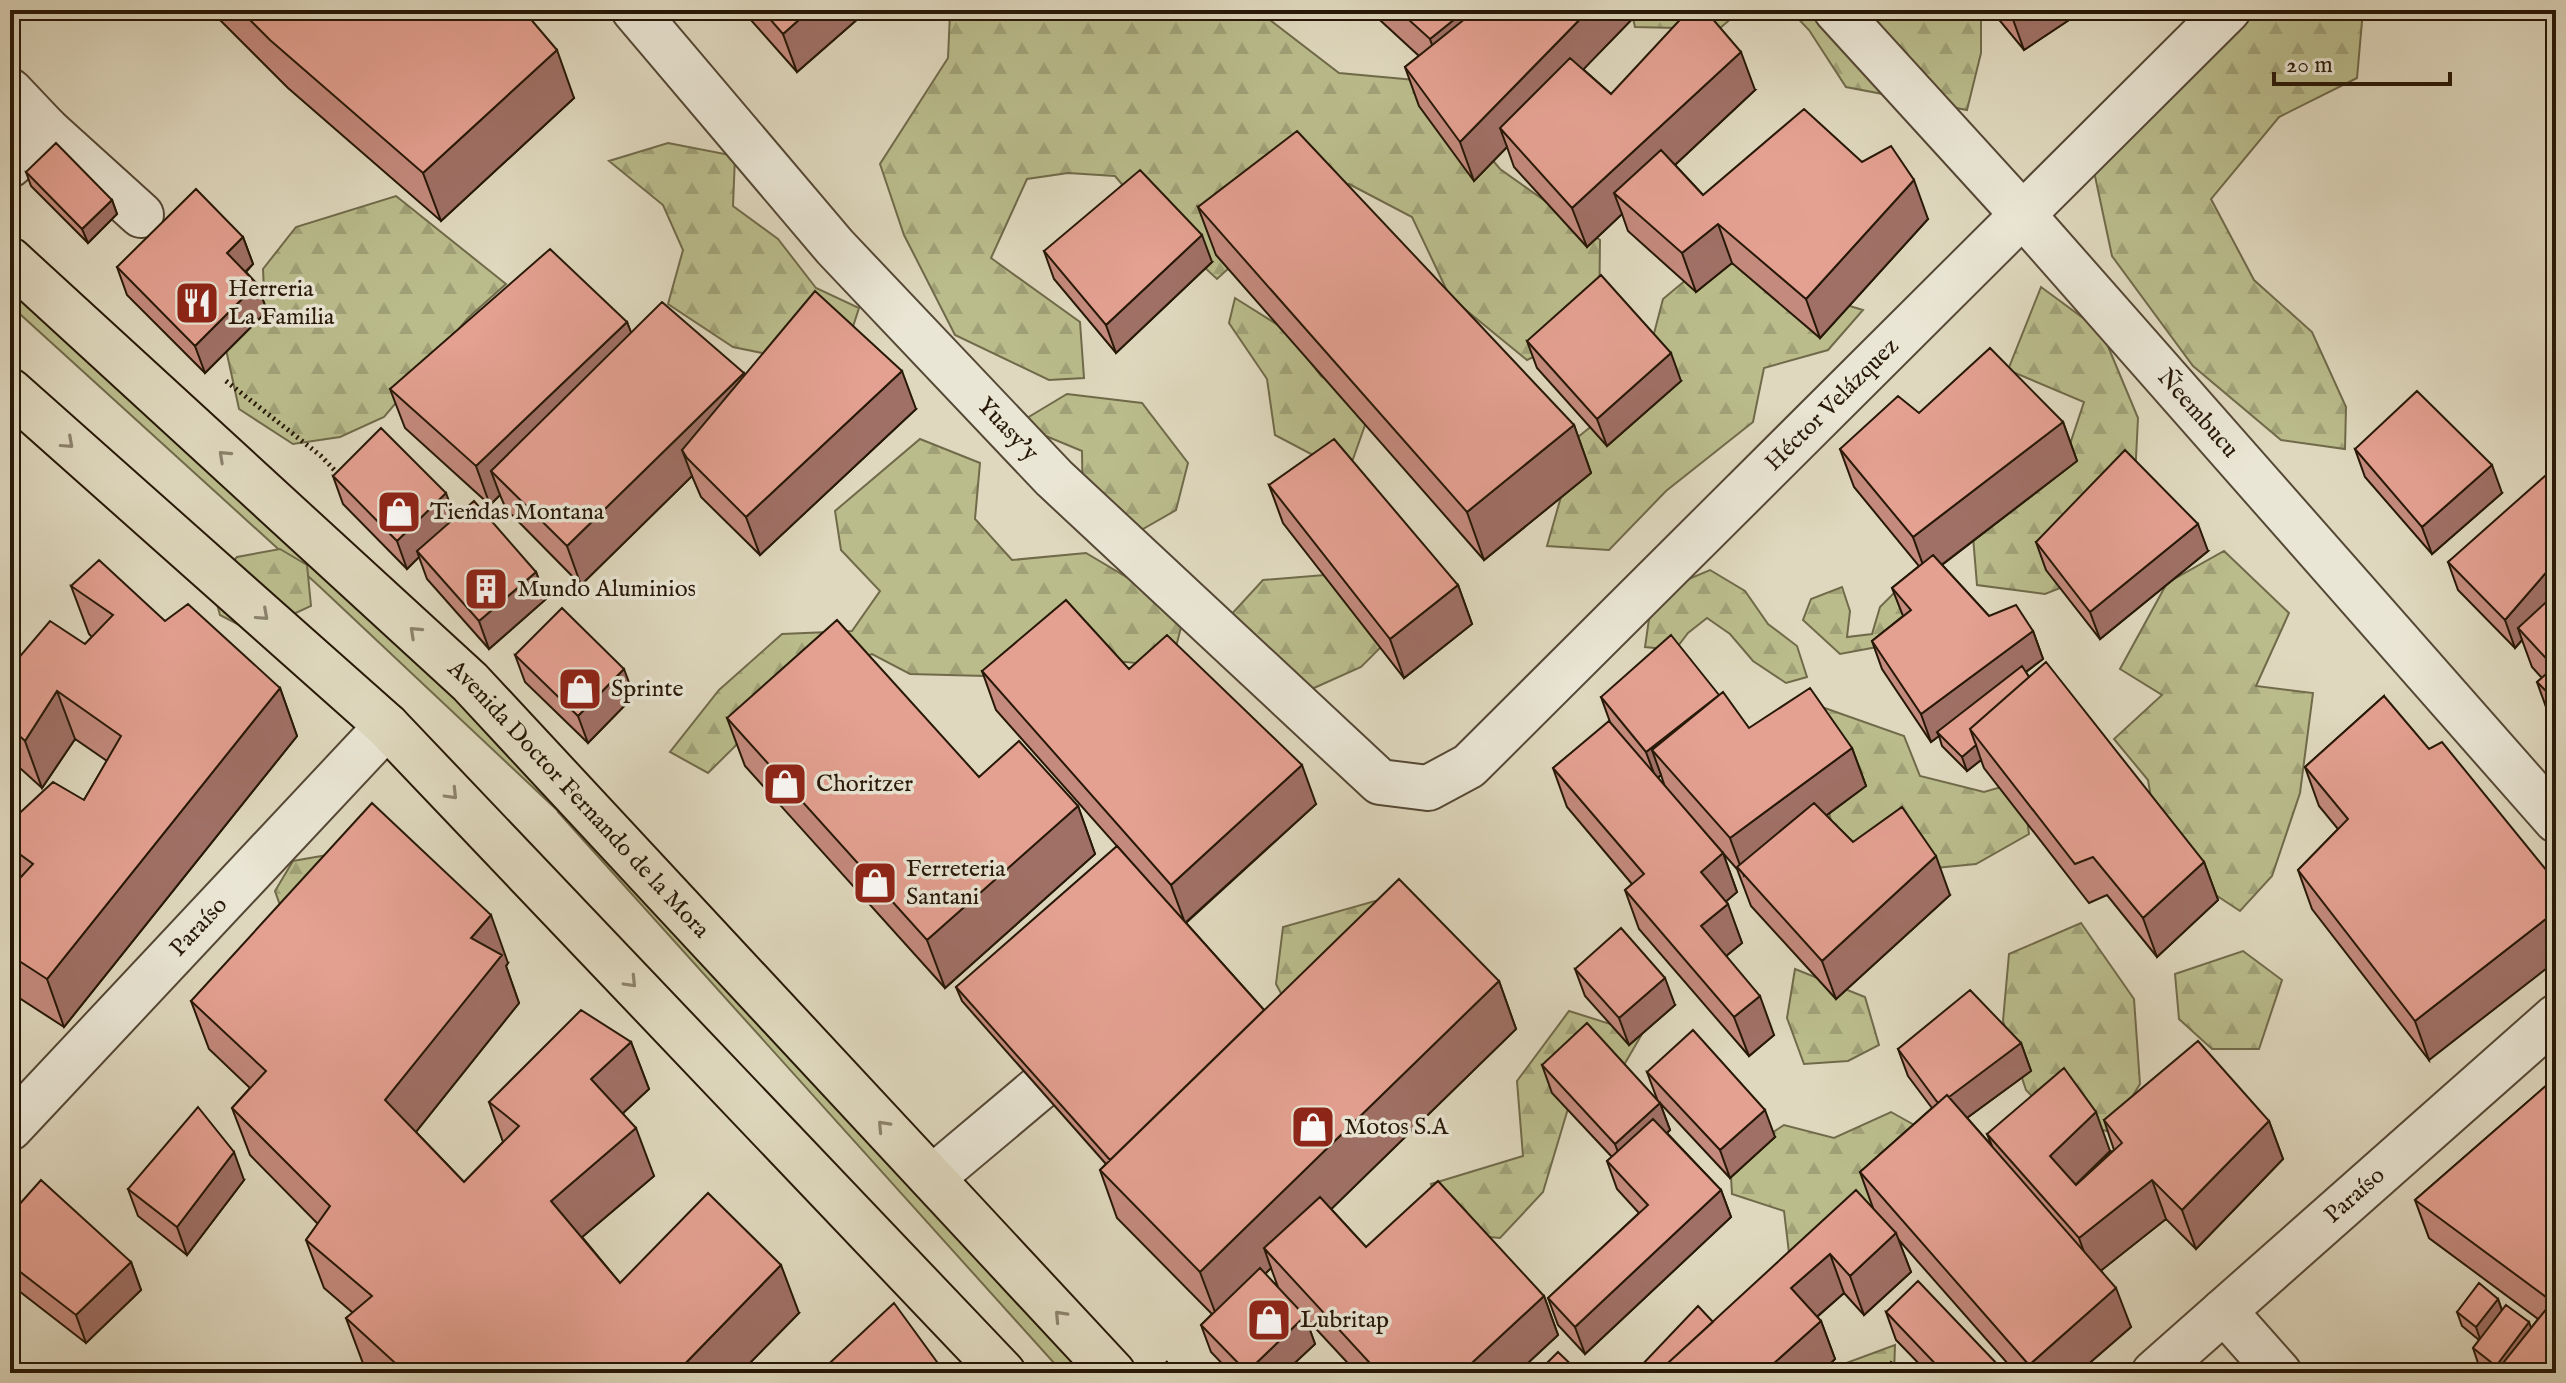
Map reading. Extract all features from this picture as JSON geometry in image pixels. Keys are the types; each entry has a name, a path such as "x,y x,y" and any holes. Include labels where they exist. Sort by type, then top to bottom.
{"highway":[{"name":"Avenida Doctor Fernando de la Mora","path":"10,260 470,682 1113,1373"},
{"path":"10,391 387,726 1003,1373"}],"street":[{"name":"Yuasy'y","path":"634,10 835,247 1054,478 1380,782 1428,788"},
{"name":"Ñeembucu","path":"1836,10 2023,215 2556,820"},
{"name":"Héctor Velázquez","path":"1428,788 1469,766 2228,10"},
{"path":"10,91 46,129 141,215"},
{"path":"10,165 46,129"},
{"name":"Paraíso","path":"10,1128 387,726"},
{"name":"Paraíso","path":"2154,1373 2556,1017"},
{"path":"932,1178 1076,1036 1114,1081"},
{"path":"2224,1311 2279,1373"}],"green space":[{"path":"958,10 1257,10 1339,73 1426,81 1500,169 1600,240 1599,326 1527,360 1450,297 1412,217 1349,184 1277,224 1217,279 1148,215 1115,176 1068,173 1027,179 991,258 1080,322 1084,378 1049,380 955,335 904,235 880,164 948,58 950,13"},
{"path":"1631,10 1741,10 1719,29 1635,27"},
{"path":"1790,10 1981,10 1981,53 1967,110 1846,87 1809,30"},
{"path":"2256,10 2363,10 2357,78 2279,117 2211,199 2254,280 2312,332 2346,407 2345,449 2281,440 2193,366 2112,256 2089,148 2205,63"},
{"path":"668,143 735,156 733,206 778,239 816,288 859,308 848,342 801,361 733,347 668,304 683,250 663,205 609,161"},
{"path":"396,196 506,284 468,318 384,417 340,437 293,444 239,409 215,299 264,291 263,269 296,227"},
{"path":"1729,244 1817,296 1863,310 1828,350 1764,368 1753,422 1666,491 1609,550 1547,546 1578,437 1640,387 1663,299"},
{"path":"2041,287 2102,332 2138,418 2135,478 2068,585 2045,594 1977,585 1971,512 2063,465 2084,402 2008,370"},
{"path":"10,289 567,799 557,810 320,587 10,305"},
{"path":"1235,298 1286,330 1321,376 1370,411 1353,459 1328,463 1275,435 1267,379 1229,323"},
{"path":"1067,394 1142,403 1188,463 1176,510 1143,529 1083,517 1082,451 1017,424"},
{"path":"920,439 980,463 975,519 1012,560 1086,553 1185,612 1171,666 1091,659 986,676 910,674 872,654 805,677 708,773 670,752 719,690 782,634 852,631 880,591 841,550 835,511"},
{"path":"280,549 307,565 311,606 287,617 241,626 220,615 212,586 237,557"},
{"path":"2224,551 2289,613 2256,686 2313,693 2300,793 2272,876 2240,911 2161,859 2148,780 2114,739 2162,695 2120,669 2167,583"},
{"path":"1710,570 1745,591 1768,624 1797,646 1807,677 1786,683 1753,661 1730,634 1707,618 1688,633 1675,650 1645,647 1649,619 1679,583"},
{"path":"1337,574 1396,632 1361,667 1305,692 1216,631 1263,580"},
{"path":"1902,585 1937,590 1877,647 1840,654 1803,620 1811,599 1842,587 1850,611 1847,637 1872,634 1880,607"},
{"path":"1819,706 1904,736 1920,776 1984,792 2022,781 2029,834 1976,864 1915,870 1839,855 1827,804"},
{"path":"568,801 1090,1373 1063,1373 558,812"},
{"path":"344,852 281,908 275,891 293,861"},
{"path":"1375,901 1414,921 1304,1036 1276,984 1283,927"},
{"path":"2081,923 2134,999 2140,1084 2110,1132 2049,1114 2026,1090 2003,1021 2009,954"},
{"path":"2243,951 2282,980 2259,1049 2212,1049 2179,1019 2175,974"},
{"path":"1795,969 1865,997 1879,1045 1848,1061 1804,1064 1787,1018"},
{"path":"1569,1011 1642,1034 1610,1089 1570,1102 1543,1192 1500,1238 1445,1233 1431,1184 1523,1156 1517,1081"},
{"path":"1891,1112 1925,1131 1907,1191 1792,1278 1784,1211 1732,1194 1730,1160 1784,1125 1834,1138"},
{"path":"1895,1345 1894,1373 1831,1373 1838,1366"}],"building":[{"path":"240,10 523,10 557,50 423,173 270,40"},
{"path":"762,10 810,10 783,34"},
{"path":"1398,10 1466,10 1430,39"},
{"path":"1476,10 1589,10 1460,142 1405,67"},
{"path":"1689,10 1705,10 1741,52 1572,208 1500,128 1570,58 1611,94"},
{"path":"1804,109 1862,162 1891,146 1914,180 1806,299 1718,224 1682,253 1614,193 1661,150 1703,195"},
{"path":"1297,131 1574,425 1467,512 1198,207"},
{"path":"56,143 112,200 82,229 26,172"},
{"path":"1140,170 1202,235 1106,325 1044,251"},
{"name":"Herreria La Familia","path":"196,189 243,237 227,253 257,284 195,346 117,267"},
{"path":"550,249 627,322 476,466 390,389"},
{"path":"1601,275 1671,353 1597,419 1527,341"},
{"path":"815,291 902,371 746,517 682,450"},
{"path":"662,302 744,373 567,546 491,471"},
{"path":"1990,348 2063,422 1913,537 1840,449 1898,396 1919,413"},
{"path":"2417,391 2492,465 2422,527 2355,449"},
{"path":"381,428 446,493 397,541 333,476"},
{"path":"1334,439 1458,585 1390,639 1269,485"},
{"path":"2125,450 2198,524 2090,612 2036,542"},
{"path":"2546,475 2556,485 2556,561 2505,620 2448,562"},
{"name":"Mundo Aluminios","path":"474,501 536,572 479,621 417,551"},
{"path":"1933,555 1989,616 2016,605 2033,631 1921,714 1872,641 1911,610 1892,588"},
{"path":"99,560 165,621 188,604 280,688 47,979 10,955 10,889 33,864 10,847 10,822 53,782 84,800 121,736 57,691 25,741 10,727 10,668 50,621 85,644 113,615 71,586"},
{"path":"2556,593 2556,701 2537,682 2554,667 2518,628"},
{"path":"1066,600 1129,669 1167,635 1302,765 1171,885 982,671"},
{"path":"562,608 624,669 578,716 515,655"},
{"path":"837,620 979,777 1019,741 1078,806 927,940 727,718"},
{"path":"1671,635 1719,695 1646,752 1601,697"},
{"path":"2046,662 2204,862 2143,918 2093,857 2075,864 1970,729"},
{"path":"2022,666 2029,677 1970,729 1976,745 1962,757 1937,732"},
{"path":"1810,688 1852,748 1730,838 1652,750 1723,692 1749,728"},
{"path":"2384,696 2429,749 2442,742 2556,882 2556,911 2415,1021 2298,870 2348,819 2305,767"},
{"path":"1609,721 1723,853 1701,872 1728,904 1701,926 1760,996 1734,1017 1625,890 1644,874 1553,768"},
{"path":"372,803 491,915 471,938 502,955 385,1100 464,1182 519,1126 489,1102 581,1010 631,1042 591,1079 636,1128 551,1201 620,1283 708,1193 781,1265 676,1373 406,1373 346,1318 372,1296 306,1240 330,1206 232,1108 266,1071 191,1001"},
{"path":"1814,803 1853,842 1902,807 1936,856 1822,961 1737,867"},
{"path":"1117,846 1264,1010 1110,1160 956,987"},
{"name":"Motos S.A","path":"1399,879 1499,981 1200,1272 1100,1170"},
{"path":"1621,928 1665,978 1619,1018 1575,969"},
{"path":"1970,990 2021,1043 1938,1103 1898,1049"},
{"path":"1587,1023 1660,1103 1615,1144 1542,1065"},
{"path":"1693,1030 1765,1110 1720,1150 1647,1072"},
{"path":"2198,1041 2269,1121 2182,1210 2152,1180 2079,1238 1987,1134 2064,1068 2096,1112 2050,1156 2076,1185 2122,1143 2104,1120"},
{"path":"2556,1077 2556,1284 2546,1297 2415,1200"},
{"path":"1947,1095 2116,1288 2029,1365 1860,1172"},
{"path":"198,1107 234,1152 177,1227 128,1189"},
{"path":"1653,1119 1721,1190 1575,1327 1548,1298 1648,1205 1607,1161"},
{"path":"41,1180 131,1262 76,1315 10,1264 10,1215"},
{"path":"1438,1181 1544,1296 1461,1373 1402,1373 1396,1366 1387,1373 1379,1373 1264,1248 1320,1197 1366,1247"},
{"path":"1856,1190 1896,1233 1850,1276 1830,1254 1791,1288 1821,1321 1763,1373 1657,1373"},
{"path":"1260,1268 1305,1316 1247,1372 1201,1325"},
{"path":"1918,1281 1999,1366 1994,1370 1990,1367 1984,1373 1944,1373 1886,1312"},
{"path":"2479,1283 2498,1299 2476,1327 2457,1312"},
{"path":"2556,1297 2556,1373 2495,1373"},
{"path":"894,1303 945,1373 819,1373"},
{"path":"2506,1305 2529,1322 2496,1366 2473,1348"},
{"path":"1698,1306 1713,1322 1657,1373 1642,1373 1638,1369"},
{"path":"1558,1352 1580,1373 1537,1373"},
{"path":"1891,1362 1907,1373 1883,1373"}],"place":[{"name":"Herreria La Familia","path":"197,303"},
{"name":"Tiendas Montana","path":"399,512"},
{"name":"Mundo Aluminios","path":"486,589"},
{"name":"Sprinte","path":"580,689"},
{"name":"Choritzer","path":"785,784"},
{"name":"Ferreteria Santani","path":"875,883"},
{"name":"Motos S.A","path":"1313,1127"},
{"name":"Lubritap","path":"1269,1320"}]}
